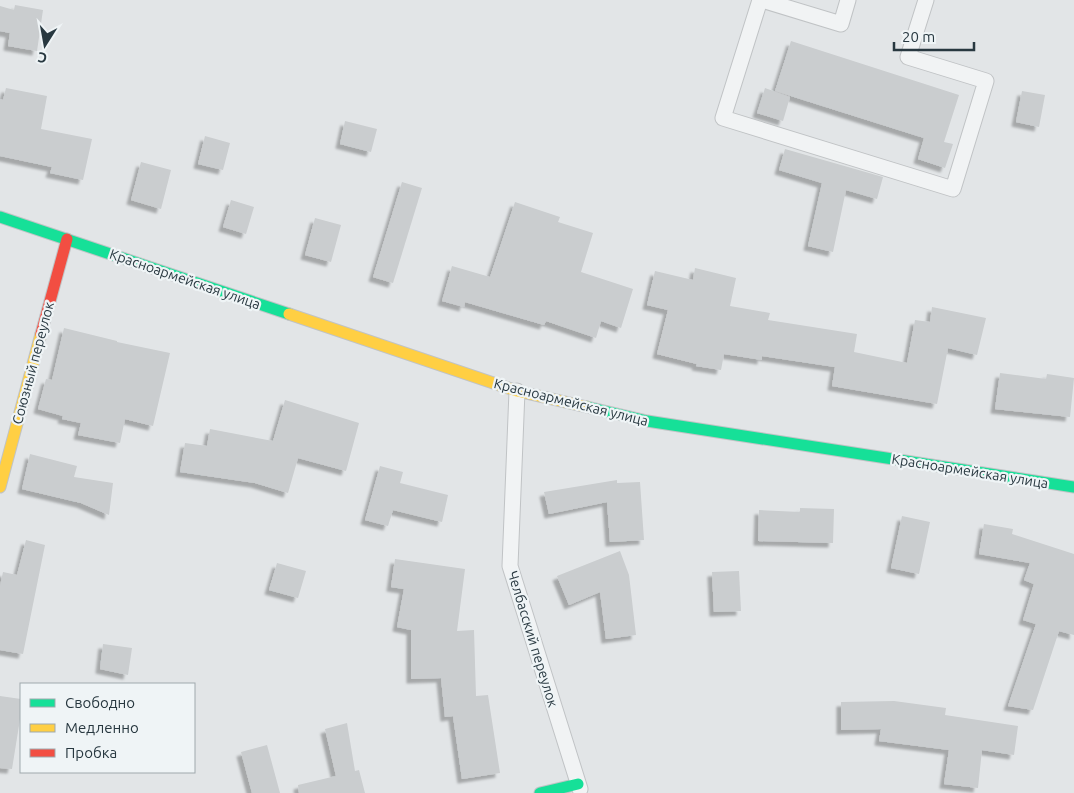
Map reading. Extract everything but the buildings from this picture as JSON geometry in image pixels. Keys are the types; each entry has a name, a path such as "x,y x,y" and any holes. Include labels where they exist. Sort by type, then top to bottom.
{"street":[{"name":"Красноармейская улица","path":"0,217 517,391 647,421 1074,487"},
{"name":"Союзный переулок","path":"0,487 66,239"},
{"path":"540,793 580,789"}],"lane":[{"path":"848,0 841,24 761,0 723,118 952,189 986,81 908,57 926,0"},
{"name":"Челбасский переулок","path":"517,391 510,566 580,789"}],"traffic: fast":[{"path":"0,217 289,314"},
{"path":"587,407 647,421 1074,487"},
{"path":"540,793 578,784"}],"traffic: slow":[{"path":"289,314 517,391 587,407"},
{"path":"0,487 41,334"}],"traffic: jam":[{"path":"41,334 67,239"}]}
